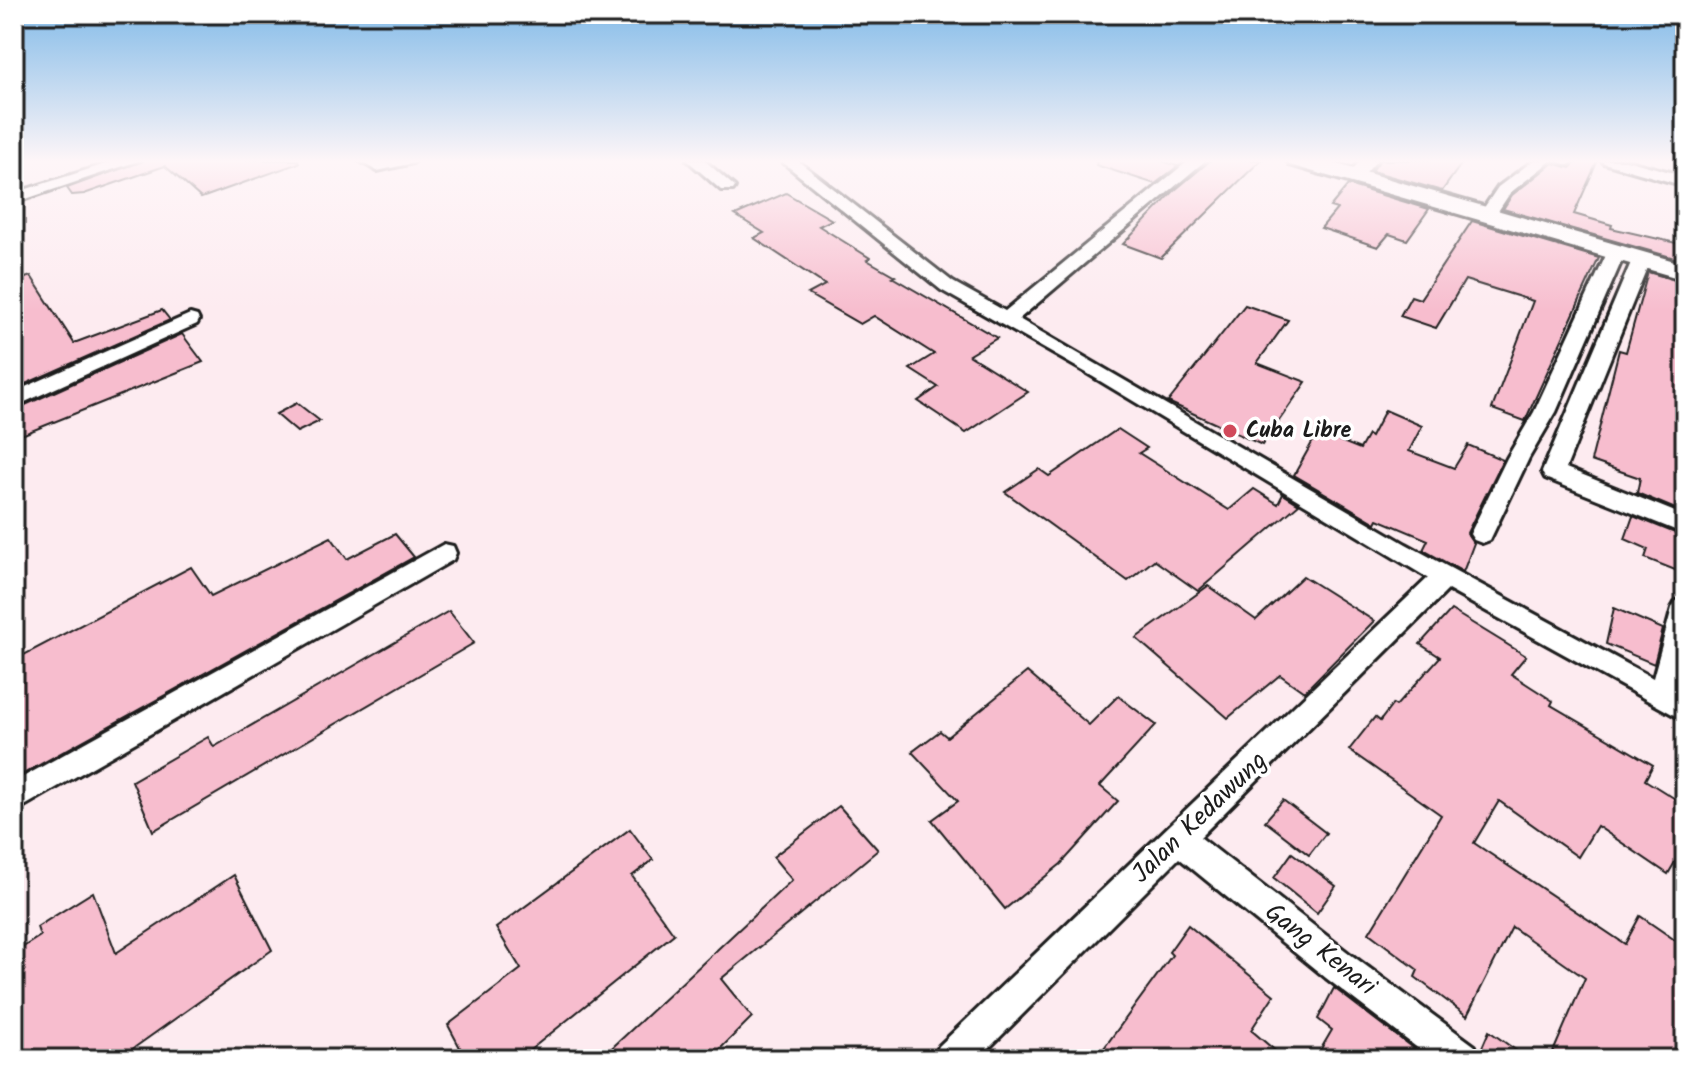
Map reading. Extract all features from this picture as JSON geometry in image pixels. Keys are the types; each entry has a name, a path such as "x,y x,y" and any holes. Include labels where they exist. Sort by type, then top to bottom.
{"street":[{"path":"851,210 947,286 1397,550 1685,709"},
{"path":"1007,319 1138,210"},
{"path":"1474,210 1685,272"},
{"path":"1487,215 1490,210"},
{"path":"1628,256 1553,472 1685,525"},
{"path":"1482,534 1518,458 1628,256"},
{"path":"14,400 190,320"},
{"path":"14,798 444,553"},
{"name":"Jalan Kedawung","path":"952,1059 1446,576"},
{"path":"1662,694 1685,608"},
{"name":"Gang Kenari","path":"1179,839 1338,966 1462,1059"}],"building":[{"path":"746,210 815,210 832,220 819,226 895,276 892,277 997,338 969,355 1028,392 966,433 918,401 938,387 910,369 934,354 874,316 860,324 808,294 825,285 754,238 764,233 735,215"},
{"path":"1156,210 1210,210 1161,258 1123,244"},
{"path":"1336,210 1428,210 1407,240 1389,234 1378,247 1321,228"},
{"path":"1507,210 1576,210 1574,214 1612,225 1611,228 1685,245 1685,261"},
{"path":"1472,221 1599,258 1525,421 1492,409 1533,301 1465,280 1436,328 1400,316 1411,296 1420,299"},
{"path":"1648,272 1685,283 1685,330 1681,348 1685,349 1685,513 1637,493 1640,478 1591,461 1619,350 1626,352"},
{"path":"31,276 74,343 162,310 170,320 14,389 14,282"},
{"path":"1245,305 1288,320 1257,363 1306,382 1262,445 1168,402"},
{"path":"182,334 203,362 14,438 14,410"},
{"path":"297,403 320,421 297,432 276,414"},
{"path":"1385,410 1422,426 1409,451 1454,468 1468,445 1503,460 1467,533 1474,543 1463,572 1423,550 1428,540 1378,519 1376,523 1294,475 1318,432 1360,449 1368,435 1371,437"},
{"path":"1118,429 1147,448 1139,453 1229,510 1254,489 1278,504 1283,494 1299,504 1198,591 1154,560 1128,581 1005,492 1039,469 1049,476"},
{"path":"1633,516 1685,537 1685,574 1645,558 1648,549 1625,539"},
{"path":"395,534 414,557 14,779 14,660 191,567 211,596 331,537 347,559"},
{"path":"1303,576 1374,621 1304,692 1280,675 1228,718 1136,638 1208,586 1256,620"},
{"path":"1614,608 1663,629 1654,664 1606,644"},
{"path":"1451,610 1526,656 1511,674 1553,701 1551,705 1653,765 1645,780 1685,805 1685,845 1668,874 1597,826 1578,857 1499,801 1474,843 1625,944 1640,916 1685,947 1685,1059 1550,1059 1585,978 1512,927 1467,1016 1415,977 1418,970 1369,933 1441,815 1349,750 1375,717 1380,721 1440,657 1420,644"},
{"path":"449,611 474,643 153,831 132,781 208,737 214,747"},
{"path":"1027,672 1089,725 1118,696 1156,725 1100,786 1118,801 1061,864 1005,909 932,820 958,801 912,752 940,731 947,737"},
{"path":"1283,800 1326,833 1309,855 1265,821"},
{"path":"839,806 878,850 721,979 752,1017 710,1059 600,1059 792,880 773,857"},
{"path":"630,829 653,860 632,876 674,934 519,1059 466,1059 448,1025 521,969 496,928"},
{"path":"1292,853 1336,886 1317,913 1274,878"},
{"path":"234,875 272,950 131,1050 135,1059 14,1059 14,953 40,936 37,927 93,892 116,953"},
{"path":"1188,925 1274,995 1251,1030 1285,1059 1096,1059 1172,955 1169,952"},
{"path":"1334,988 1427,1059 1315,1059 1332,1030 1318,1019"},
{"path":"1489,1031 1528,1059 1483,1059 1480,1052"}],"place":[{"name":"Cuba Libre","path":"1230,431"}]}
